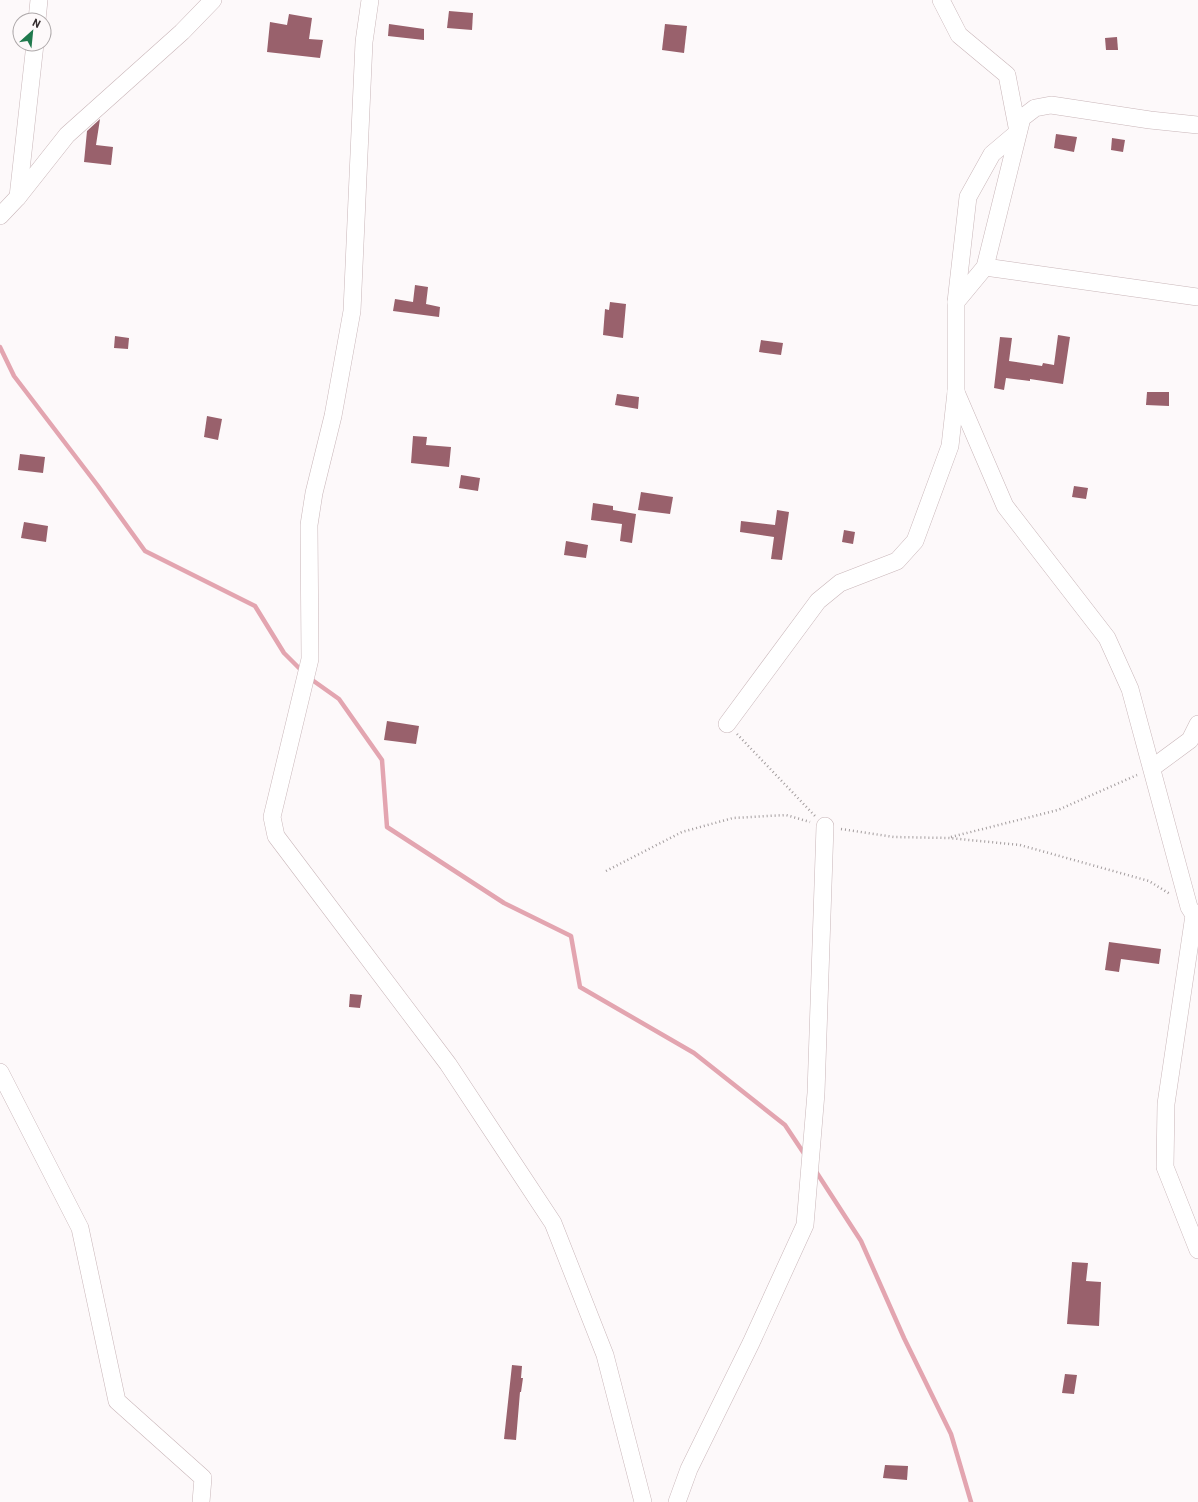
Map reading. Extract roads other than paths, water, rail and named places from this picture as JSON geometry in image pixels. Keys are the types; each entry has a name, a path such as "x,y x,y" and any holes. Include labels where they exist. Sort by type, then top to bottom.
{"street":[{"path":"38,12 39,0"},
{"path":"0,216 18,197 67,135 182,32 213,0"},
{"path":"370,0 364,42 352,311 333,416 314,493 309,525 310,659 272,817 276,836 448,1064 554,1223 605,1355 643,1502"},
{"path":"941,0 959,35 1007,76 1018,132"},
{"path":"18,197 33,52"},
{"path":"956,302 985,267 1022,118 1035,108 1051,105 1150,120 1198,125"},
{"path":"727,724 818,601 840,583 897,561 915,541 950,446 956,392 956,302 968,197 992,154 1018,132"},
{"path":"985,267 1198,296"},
{"path":"956,392 1005,506 1107,638 1130,689 1193,914 1166,1104 1165,1167 1198,1250"},
{"path":"1152,768 1190,740 1198,724"},
{"path":"677,1502 689,1470 751,1344 805,1225 816,1093 825,826"},
{"path":"0,1072 80,1228 117,1401 204,1478 200,1502"}],"waterway":[{"path":"0,347 14,376 98,486 145,551 255,606 284,653 303,672"},
{"path":"308,677 339,699 382,760 387,827 504,903 571,936 580,987 694,1053 785,1125 805,1155"},
{"path":"815,1170 861,1241 904,1338 951,1434 971,1502"}]}
